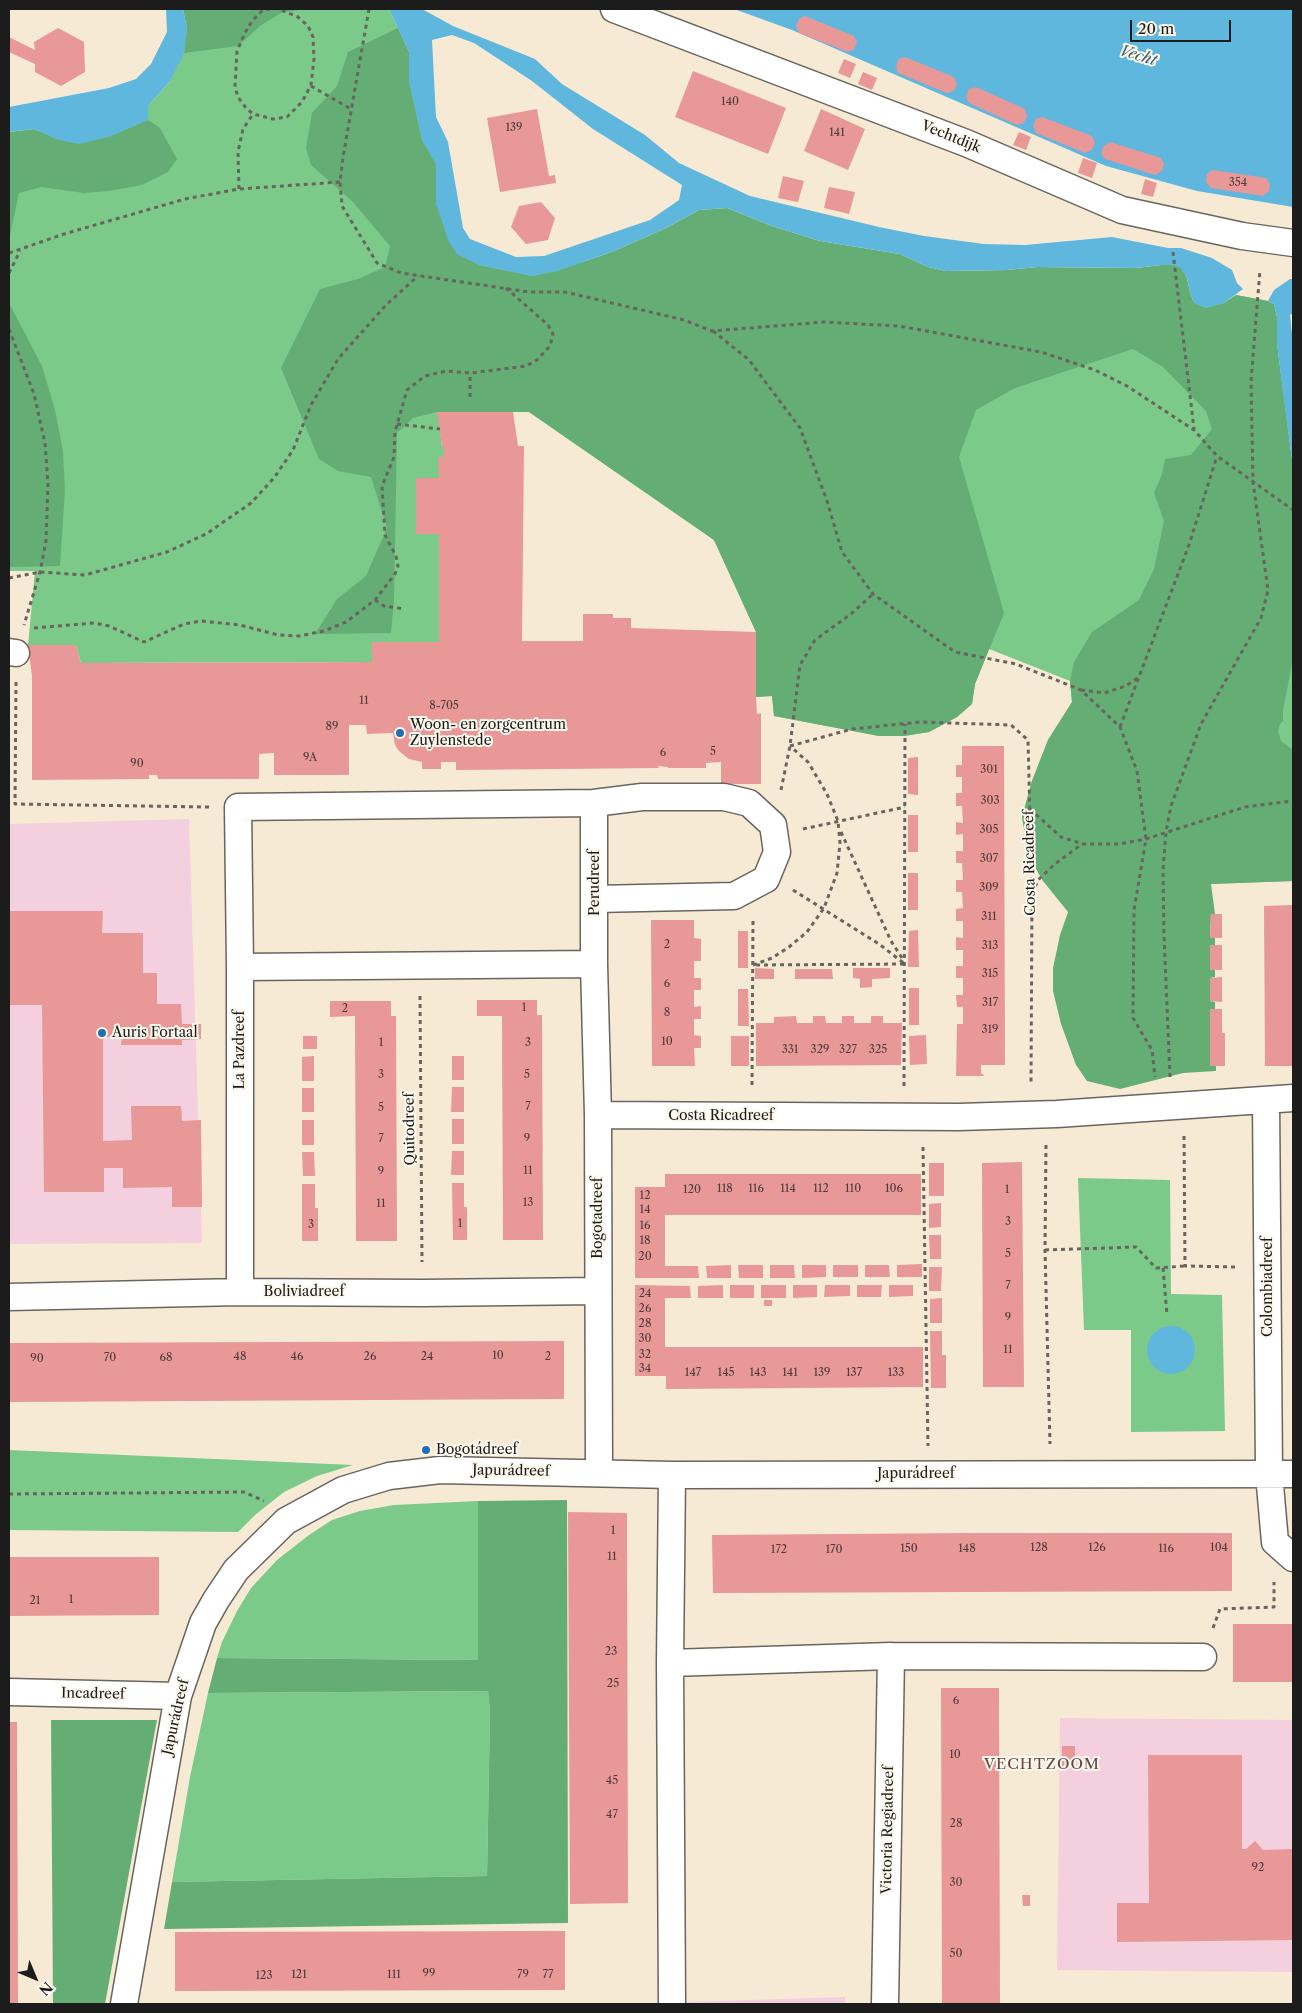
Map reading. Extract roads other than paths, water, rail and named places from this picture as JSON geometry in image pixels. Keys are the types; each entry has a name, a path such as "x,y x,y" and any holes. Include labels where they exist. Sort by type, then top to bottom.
{"street":[{"name":"Vechtdijk","path":"614,9 966,143 1122,210 1263,239 1293,243"},
{"path":"594,803 642,796 724,797 749,803 774,830 777,852 766,878 734,896 595,899"},
{"name":"La Pazdreef","path":"240,1292 238,807 594,803"},
{"name":"Perudreef","path":"594,803 594,964"},
{"path":"240,967 594,964"},
{"name":"Bogotadreef","path":"594,964 598,1115 599,1472"},
{"name":"Costa Ricadreef","path":"598,1115 1032,1115 1293,1098"},
{"name":"Colombiadreef","path":"1266,1100 1267,1267 1281,1474"},
{"name":"Boliviadreef","path":"9,1297 240,1292 423,1293 598,1291"},
{"name":"Japurádreef","path":"124,2004 178,1696 203,1623 236,1570 286,1521 343,1490 389,1476 440,1470 672,1474 1281,1474"},
{"path":"672,1474 670,1663 672,2004"},
{"path":"1281,1474 1284,1550"},
{"path":"670,1663 891,1656 1203,1657"},
{"name":"Victoria Regiadreef","path":"885,2004 891,1656"},
{"name":"Incadreef","path":"9,1692 178,1696"}],"water":[{"path":"166,9 183,9 187,28 184,53 170,81 148,106 148,120 108,137 79,144 59,140 34,129 9,132 9,107 109,88 136,79 151,64 167,32"},
{"path":"389,9 422,9 453,26 535,59 562,84 645,135 679,163 750,196 879,227 924,236 984,244 1025,245 1112,237 1168,248 1181,248 1212,258 1232,270 1237,283 1243,289 1224,303 1206,308 1194,303 1187,278 1181,268 1175,265 1136,268 1037,267 1007,270 946,271 928,267 900,254 820,241 772,226 727,208 699,210 666,228 614,251 557,271 532,276 479,265 457,254 449,242 436,204 436,164 422,140 409,81 409,52","holes":["452,35 474,43 532,81 593,129 682,185 679,200 650,220 544,256 516,257 470,239 463,228 448,142 436,117 432,40"]},
{"name":"Vecht","path":"734,9 1293,9 1293,207 1197,191 1106,166 792,30"},
{"path":"1290,279 1293,279 1293,313 1290,315 1293,342 1293,467 1277,343 1277,317 1274,304 1268,301 1274,290"},
{"path":"1166,1326 1176,1326 1188,1333 1195,1345 1195,1355 1188,1367 1176,1374 1166,1374 1158,1370 1151,1363 1147,1355 1147,1345 1151,1337 1158,1330"}],"place":[{"name":"Woon- en zorgcentrum Zuylenstede","path":"400,733"},
{"name":"Auris Fortaal","path":"102,1033"},
{"name":"Bogotádreef","path":"426,1450"}],"district":[{"name":"VECHTZOOM","path":"1042,1765"}]}
